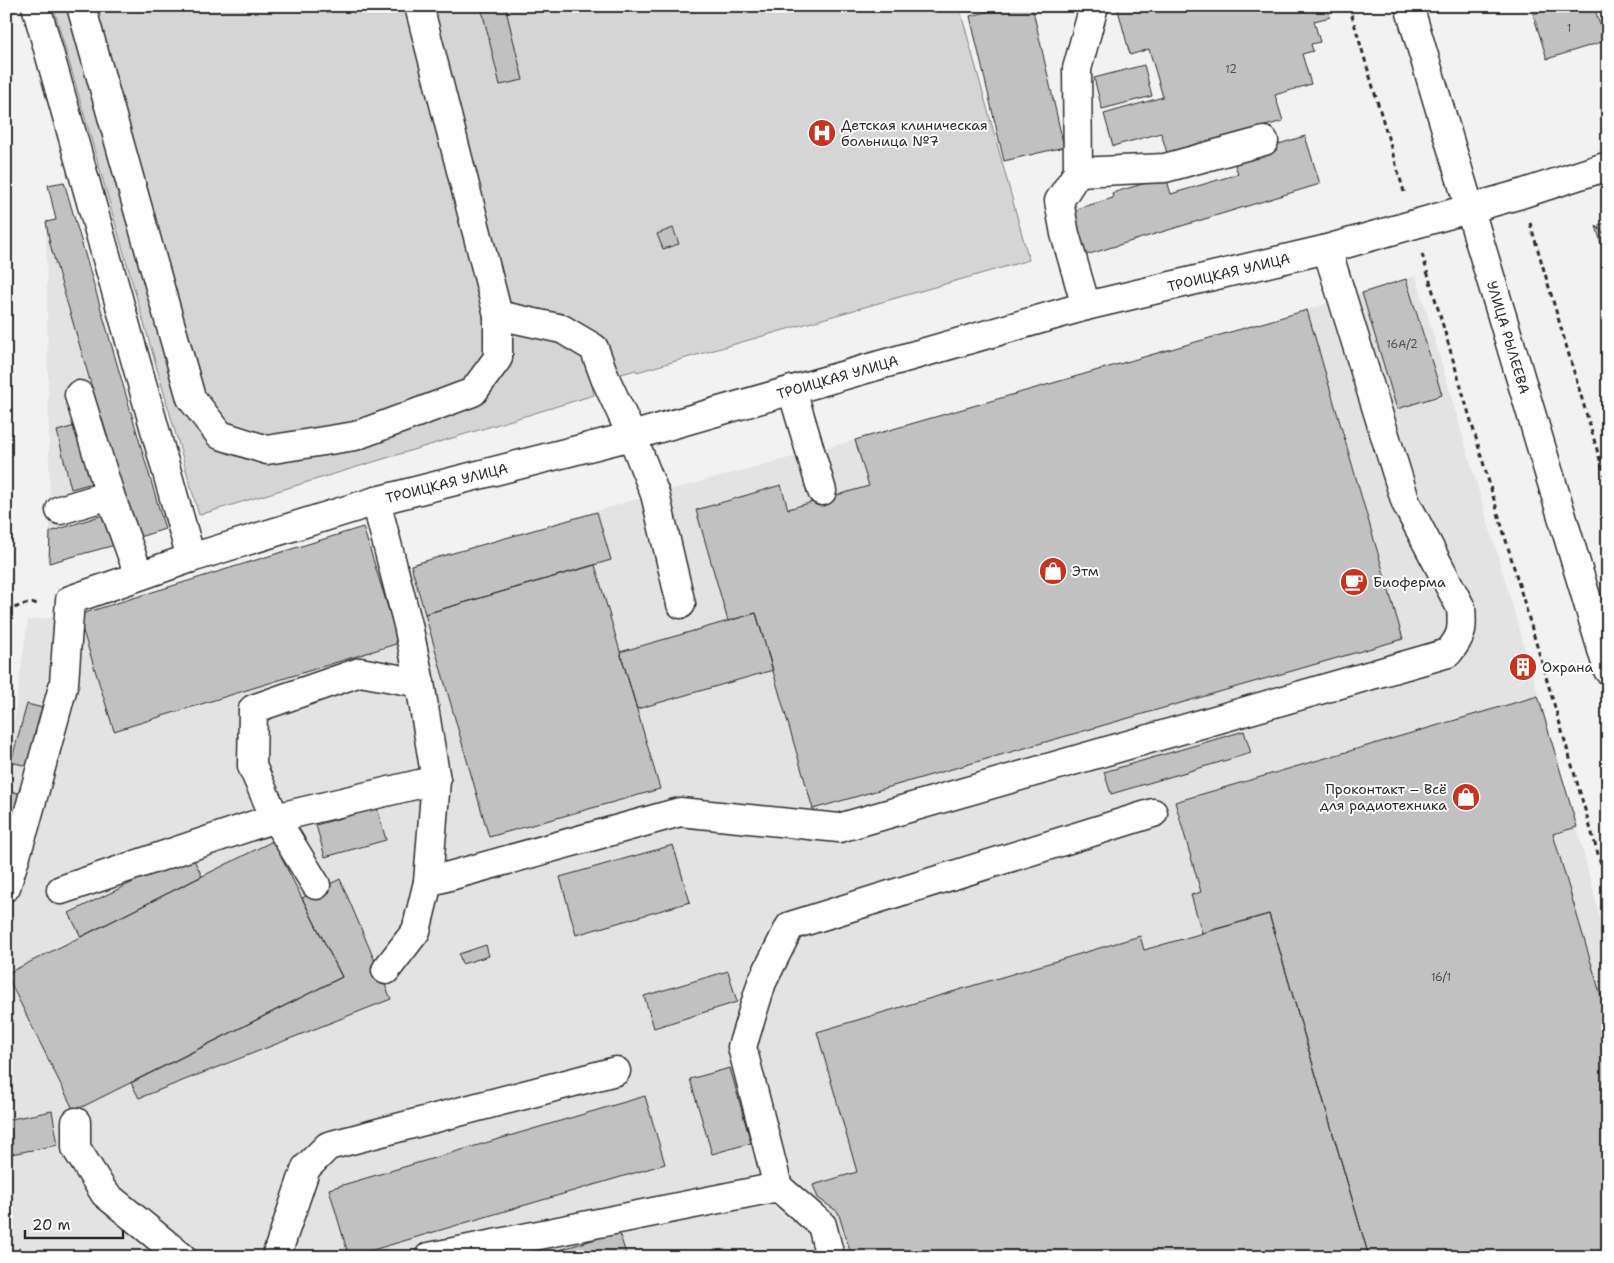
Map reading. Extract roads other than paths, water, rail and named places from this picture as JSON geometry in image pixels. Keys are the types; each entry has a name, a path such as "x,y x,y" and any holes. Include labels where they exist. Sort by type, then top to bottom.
{"street":[{"path":"36,6 191,558"},
{"path":"81,6 191,398 220,435 268,450 355,436 473,392 498,358 498,316 419,6"},
{"path":"1086,306 1065,234 1060,201 1078,172 1077,69 1094,6"},
{"name":"УЛИЦА РЫЛЕЕВА","path":"1409,6 1608,670"},
{"path":"1078,172 1166,168 1264,141"},
{"name":"ТРОИЦКАЯ УЛИЦА","path":"6,887 25,826 64,683 70,600 191,558 376,501 632,436 1086,306 1327,249 1521,194 1608,166"},
{"path":"428,882 680,812 839,828 1448,653 1459,639 1463,627 1461,608 1406,503 1327,249"},
{"path":"498,316 562,329 594,348 632,436 654,494 682,604"},
{"path":"792,390 822,490"},
{"path":"79,395 110,495 139,575"},
{"path":"60,510 110,495"},
{"path":"376,501 408,625 436,780 428,882 416,931 386,970"},
{"path":"316,885 275,818 252,766 253,709 360,672 420,683"},
{"path":"61,890 275,818 436,780"},
{"path":"830,1257 822,1225 778,1187 742,1047 762,982 790,926 1153,813"},
{"path":"276,1257 306,1168 328,1146 616,1071"},
{"path":"76,1122 76,1148 105,1194 182,1257"},
{"path":"429,1257 778,1187"}],"place":[{"name":"Детская клиническая больница №7","path":"822,133"},
{"name":"Этм","path":"1053,571"},
{"name":"Биоферма","path":"1354,582"},
{"name":"Охрана","path":"1523,667"},
{"name":"Проконтакт – Всё для радиотехника","path":"1466,797"}]}
